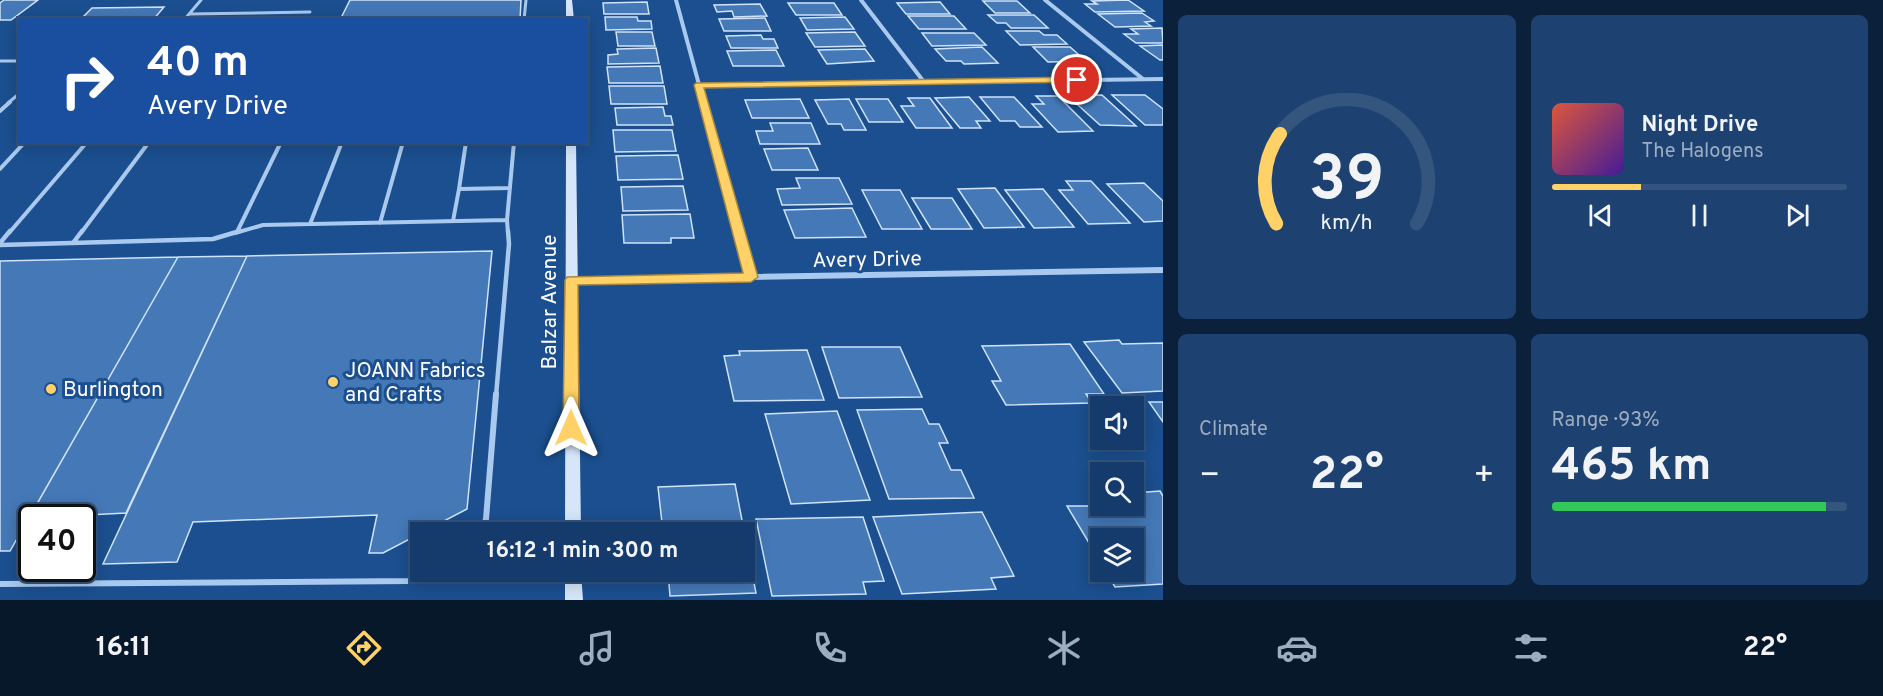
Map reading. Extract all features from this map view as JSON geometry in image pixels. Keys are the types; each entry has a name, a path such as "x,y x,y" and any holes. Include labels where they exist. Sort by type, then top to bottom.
{"street":[{"path":"569,0 570,18"},
{"path":"676,0 751,277"},
{"path":"861,0 924,82"},
{"path":"1045,0 1143,79"},
{"path":"699,85 1163,79"},
{"name":"Balzar Avenue","path":"571,144 573,522"},
{"name":"Avery Drive","path":"572,280 1163,270"},
{"path":"573,582 574,600"}],"lane":[{"path":"186,18 201,0"},
{"path":"524,18 526,0"},
{"path":"189,14 310,12"},
{"path":"0,61 18,61"},
{"path":"0,111 18,95"},
{"path":"0,169 24,144"},
{"path":"0,244 85,144"},
{"path":"74,243 148,144"},
{"path":"237,232 280,144"},
{"path":"310,224 341,144"},
{"path":"380,223 402,144"},
{"path":"453,221 466,144"},
{"path":"485,522 509,244 507,220 514,144"},
{"path":"459,189 510,188"},
{"path":"0,244 213,238 263,225 507,220"},
{"path":"0,584 410,581"}],"building":[{"path":"4,0 38,0 11,20 0,20 0,3"},
{"path":"350,0 521,0 520,18 341,18"},
{"path":"1128,0 1144,11 1095,12 1085,4 1097,4 1092,1"},
{"path":"983,1 1017,1 1030,13 995,13"},
{"path":"647,2 649,14 604,14 603,3"},
{"path":"940,2 950,14 906,14 897,3"},
{"path":"788,3 834,3 842,15 796,15"},
{"path":"760,4 767,16 734,17 732,11 717,12 714,5"},
{"path":"164,7 155,18 82,18 92,8"},
{"path":"1142,13 1154,21 1145,22 1151,26 1115,27 1098,14"},
{"path":"988,15 1034,15 1048,28 1011,28 1006,23 997,23"},
{"path":"908,16 954,16 966,29 919,29"},
{"path":"605,17 637,17 638,21 651,21 652,29 606,30"},
{"path":"845,17 854,29 807,30 800,18"},
{"path":"765,18 771,31 724,31 719,19"},
{"path":"1162,28 1163,43 1136,43 1124,34 1138,34 1131,29"},
{"path":"1006,31 1039,31 1044,35 1057,35 1067,44 1020,45"},
{"path":"616,32 652,32 655,46 618,46"},
{"path":"855,32 865,46 815,47 806,33"},
{"path":"922,33 974,33 986,45 932,46"},
{"path":"761,35 763,39 774,39 778,48 731,48 726,36"},
{"path":"1163,45 1163,60 1140,46"},
{"path":"982,47 998,63 964,64 961,61 946,61 935,49"},
{"path":"1033,47 1070,47 1086,61 1048,62"},
{"path":"656,48 659,63 608,64 608,55 618,54 617,49"},
{"path":"865,49 874,61 827,64 818,50"},
{"path":"776,50 784,66 733,66 727,51"},
{"path":"660,66 663,83 609,83 607,67"},
{"path":"609,86 664,86 667,104 611,104"},
{"path":"1102,95 1136,126 1100,125 1068,96"},
{"path":"1112,95 1145,95 1163,109 1163,125 1145,125"},
{"path":"1036,96 1058,96 1093,131 1058,132 1032,104 1044,104"},
{"path":"969,97 990,121 976,121 981,128 960,128 935,98"},
{"path":"980,97 1014,97 1042,127 1020,127 1015,121 1000,121"},
{"path":"908,98 930,98 952,128 916,128 901,106 914,106"},
{"path":"800,99 809,118 752,118 745,100"},
{"path":"849,99 866,130 844,130 841,124 828,124 815,100"},
{"path":"856,99 888,99 903,122 869,122"},
{"path":"663,107 665,116 671,116 673,125 617,125 615,108"},
{"path":"770,123 811,123 820,144 760,144 756,131 773,131"},
{"path":"613,130 672,130 676,151 615,152"},
{"path":"808,148 818,170 772,170 764,149"},
{"path":"678,155 683,179 618,180 616,156"},
{"path":"796,178 839,178 852,204 782,205 777,189 800,188"},
{"path":"1066,181 1091,181 1130,223 1088,224 1059,190 1073,190"},
{"path":"1144,183 1163,201 1163,221 1144,222 1107,184"},
{"path":"683,186 688,210 623,211 621,187"},
{"path":"995,188 1024,227 984,228 958,189"},
{"path":"1043,189 1074,227 1034,228 1005,190"},
{"path":"862,190 900,190 922,229 882,229"},
{"path":"912,198 952,198 972,229 931,229"},
{"path":"852,208 866,237 795,238 784,210"},
{"path":"690,214 694,238 671,238 671,243 624,243 622,215"},
{"name":"JOANN Fabrics and Crafts","path":"492,251 467,509 442,522 410,522 410,539 383,553 369,553 377,515 193,522 177,562 103,564 247,256"},
{"path":"247,256 126,513 96,515 96,504 37,504 178,257"},
{"name":"Burlington","path":"178,257 37,504 18,504 18,537 10,551 0,551 0,261"},
{"path":"1119,340 1122,344 1163,343 1163,391 1122,393 1084,342"},
{"path":"1070,344 1104,394 1086,394 1090,403 1006,405 992,381 1001,381 982,346"},
{"path":"822,347 900,347 922,397 839,398"},
{"path":"807,350 824,400 734,401 724,356 740,355 739,351"},
{"path":"1149,402 1163,402 1163,422"},
{"path":"922,409 929,424 939,424 948,443 939,443 951,470 961,470 974,498 889,499 857,410"},
{"path":"837,411 870,500 791,504 765,414"},
{"path":"735,484 742,522 662,522 658,487"},
{"path":"1160,491 1163,496 1163,584 1115,587 1112,582 1144,582 1144,528 1090,528 1090,545 1067,506 1090,506 1090,516 1144,516 1144,492"},
{"path":"982,512 1014,576 991,578 996,589 902,594 873,517"},
{"path":"863,517 884,581 863,582 866,594 772,596 756,519"},
{"path":"669,582 754,582 756,593 670,596"}],"place":[{"name":"JOANN Fabrics and Crafts","path":"333,382"},
{"name":"Burlington","path":"51,389"}],"route":[{"path":"571,428 572,280 751,277 699,85 1077,80"}]}
